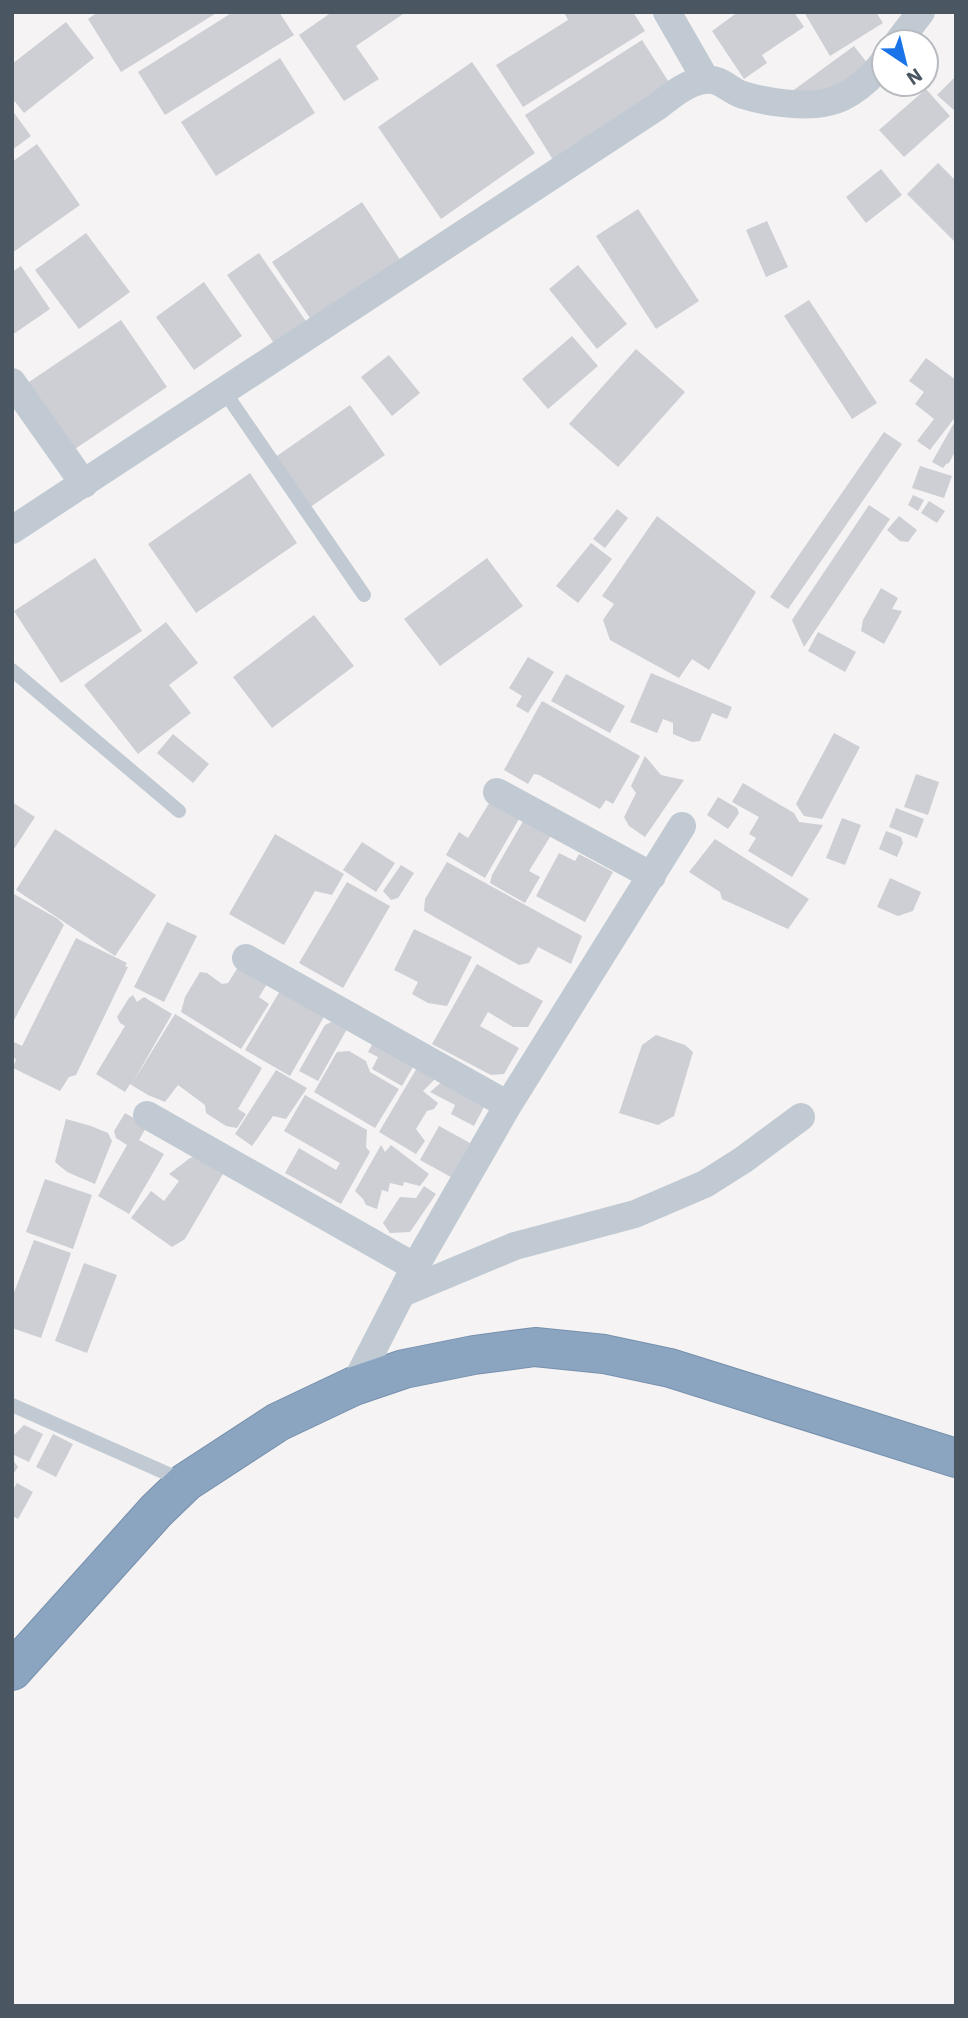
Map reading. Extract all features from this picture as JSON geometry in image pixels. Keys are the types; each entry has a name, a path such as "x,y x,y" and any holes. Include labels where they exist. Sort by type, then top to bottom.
{"highway":[{"path":"12,1671 156,1511 186,1482 278,1422 354,1386 404,1369 535,1347 604,1354 670,1368 956,1458"}],"street":[{"path":"667,12 706,80"},
{"path":"909,28 921,12"},
{"path":"12,530 647,114 682,88 706,80 721,82 741,95 783,104 829,102 850,92 870,76"},
{"path":"12,382 84,484"},
{"path":"497,792 652,876"},
{"path":"354,1386 415,1267 508,1105 682,826"},
{"path":"246,958 508,1105"},
{"path":"147,1115 415,1267"},
{"path":"402,1293 515,1246 635,1214 705,1184 743,1160 801,1116"}],"lane":[{"path":"224,391 364,595"},
{"path":"12,670 179,811"},
{"path":"12,1405 186,1482"}],"building":[{"path":"98,12 218,12 121,72 88,19"},
{"path":"233,12 279,12 294,35 165,115 138,72"},
{"path":"332,12 406,12 356,46 379,79 344,101 299,35"},
{"path":"564,12 633,12 645,31 523,107 496,65 568,20"},
{"path":"738,12 794,12 804,27 762,55 767,63 744,79 712,31"},
{"path":"804,12 876,12 883,23 870,28 870,31 830,56"},
{"path":"66,22 94,58 24,113 12,98 12,64"},
{"path":"642,40 672,87 555,163 525,115"},
{"path":"854,46 870,67 808,114 791,92"},
{"path":"280,58 315,113 216,176 181,122"},
{"path":"472,62 535,153 441,219 378,127"},
{"path":"956,76 956,112 940,98 940,92"},
{"path":"916,98 934,98 950,116 904,157 879,130"},
{"path":"12,110 31,136 12,150"},
{"path":"37,144 80,205 12,253 12,162"},
{"path":"938,163 956,181 956,243 907,194"},
{"path":"881,169 902,195 866,223 846,197"},
{"path":"362,202 405,267 316,327 272,262"},
{"path":"638,209 699,301 656,329 596,236"},
{"path":"767,221 788,267 766,277 746,230"},
{"path":"86,233 130,292 79,329 35,270"},
{"path":"259,253 310,327 278,349 227,275"},
{"path":"578,265 627,324 597,349 549,289"},
{"path":"21,266 50,309 12,335 12,272"},
{"path":"204,282 242,336 194,370 156,317"},
{"path":"809,300 877,403 852,419 784,316"},
{"path":"121,320 167,387 69,453 23,386"},
{"path":"572,336 598,366 548,409 522,379"},
{"path":"636,349 685,392 618,467 569,424"},
{"path":"389,355 420,393 392,416 361,377"},
{"path":"926,358 956,380 956,416 930,450 917,441 934,419 915,404 924,392 909,381"},
{"path":"350,405 385,455 309,508 274,458"},
{"path":"954,423 956,450 943,468 932,462"},
{"path":"884,432 902,444 788,609 770,597"},
{"path":"920,466 952,476 944,498 912,488"},
{"path":"250,473 297,543 196,613 148,544"},
{"path":"913,495 924,500 918,511 908,505"},
{"path":"929,501 945,511 937,523 921,513"},
{"path":"869,505 890,519 804,647 792,620"},
{"path":"617,509 628,518 605,548 593,539"},
{"path":"657,516 756,592 709,670 692,659 679,678 610,640 603,620 614,604 602,596"},
{"path":"899,516 917,530 908,542 900,541 887,530"},
{"path":"591,543 612,559 578,603 556,586"},
{"path":"95,558 142,631 61,683 14,611"},
{"path":"487,558 523,606 440,666 404,619"},
{"path":"881,588 898,598 892,609 902,611 884,644 861,631 863,620"},
{"path":"314,615 354,666 272,728 233,677"},
{"path":"166,622 198,663 169,685 191,713 138,754 84,685"},
{"path":"818,632 856,652 845,672 808,651"},
{"path":"528,657 554,672 528,713 516,706 522,696 509,688"},
{"path":"651,673 732,707 727,719 712,713 700,741 692,742 673,734 673,723 663,719 657,733 630,722"},
{"path":"566,674 625,706 610,733 551,701"},
{"path":"542,701 640,756 613,804 606,800 600,809 539,775 534,774 528,784 504,770"},
{"path":"834,733 860,747 822,819 804,816 796,804"},
{"path":"173,734 209,764 193,783 157,753"},
{"path":"645,756 661,775 684,780 645,837 629,826 624,817 636,793 631,786"},
{"path":"916,774 939,782 928,815 904,807"},
{"path":"743,783 794,813 799,822 823,825 792,877 748,851 756,838 749,834 759,817 732,802"},
{"path":"494,795 519,819 485,878 446,855 459,832 468,838"},
{"path":"718,797 737,808 739,813 728,829 707,815"},
{"path":"12,802 35,817 12,852"},
{"path":"896,808 924,819 917,838 889,827"},
{"path":"526,816 553,832 529,871 540,877 525,903 490,883"},
{"path":"842,818 861,825 845,865 826,858"},
{"path":"55,829 156,895 115,956 16,890"},
{"path":"886,831 901,837 903,843 897,857 879,849"},
{"path":"275,834 344,874 332,895 315,891 284,945 229,914"},
{"path":"715,839 809,899 788,929 722,899 720,892 689,872"},
{"path":"362,842 395,863 376,892 343,870"},
{"path":"559,853 575,861 579,854 613,872 585,922 536,896"},
{"path":"447,862 582,936 571,964 538,947 529,963 519,965 424,911 425,899"},
{"path":"401,865 414,873 398,898 391,900 383,891"},
{"path":"890,878 921,892 913,911 898,916 877,907"},
{"path":"347,882 390,906 343,988 299,963"},
{"path":"14,894 64,925 12,1024 12,898"},
{"path":"167,922 197,936 164,1002 134,987"},
{"path":"414,929 472,957 447,1006 428,1003 412,994 418,982 394,970"},
{"path":"76,938 127,963 125,966 128,967 76,1075 69,1077 60,1091 13,1068 16,1059 12,1057 12,1041 22,1046"},
{"path":"240,964 269,981 259,997 269,1004 241,1049 181,1012 185,997 200,972 207,973 222,984 228,983"},
{"path":"477,964 543,1001 528,1027 513,1027 488,1012 480,1026 519,1048 504,1074 491,1075 432,1044"},
{"path":"281,989 325,1015 290,1076 245,1050"},
{"path":"133,995 137,1002 144,997 172,1014 133,1082 175,1014 262,1068 238,1109 246,1114 237,1128 226,1126 206,1113 205,1105 178,1085 165,1102 130,1084 125,1092 96,1074 125,1026 117,1017"},
{"path":"342,1017 347,1029 318,1081 299,1071 325,1025"},
{"path":"656,1035 685,1045 693,1052 674,1116 658,1125 619,1113 642,1045"},
{"path":"374,1041 417,1060 402,1086 372,1069 378,1057 368,1052"},
{"path":"349,1051 366,1061 370,1072 399,1089 375,1128 314,1092 337,1052"},
{"path":"418,1066 437,1077 423,1091 438,1103 434,1109 427,1111 416,1129 425,1141 416,1154 379,1132"},
{"path":"276,1070 307,1088 286,1119 273,1116 252,1146 235,1134"},
{"path":"444,1080 486,1103 474,1126 451,1114 455,1105 430,1092"},
{"path":"305,1095 367,1130 366,1147 370,1152 341,1204 285,1173 299,1148 336,1170 340,1163 284,1131"},
{"path":"125,1113 147,1126 139,1140 164,1154 129,1214 98,1196 127,1145 116,1138 114,1131"},
{"path":"66,1119 108,1133 112,1141 95,1184 67,1172 55,1162"},
{"path":"439,1126 470,1143 451,1177 420,1160"},
{"path":"381,1145 385,1152 391,1145 429,1174 420,1186 404,1182 403,1186 390,1183 388,1192 382,1190 377,1209 366,1205 355,1191"},
{"path":"196,1156 224,1172 185,1239 172,1247 131,1218 151,1191 164,1201 179,1181 169,1174"},
{"path":"45,1179 92,1195 73,1249 26,1232"},
{"path":"424,1186 436,1194 410,1232 390,1233 383,1223 400,1197 416,1198"},
{"path":"34,1240 71,1253 41,1338 12,1328 12,1298"},
{"path":"84,1263 117,1275 87,1353 55,1341"},
{"path":"24,1425 43,1434 29,1462 12,1454 12,1437"},
{"path":"53,1434 73,1444 56,1477 36,1467"},
{"path":"12,1459 18,1467 12,1476"},
{"path":"17,1483 33,1492 18,1519 12,1516 12,1491"}]}
